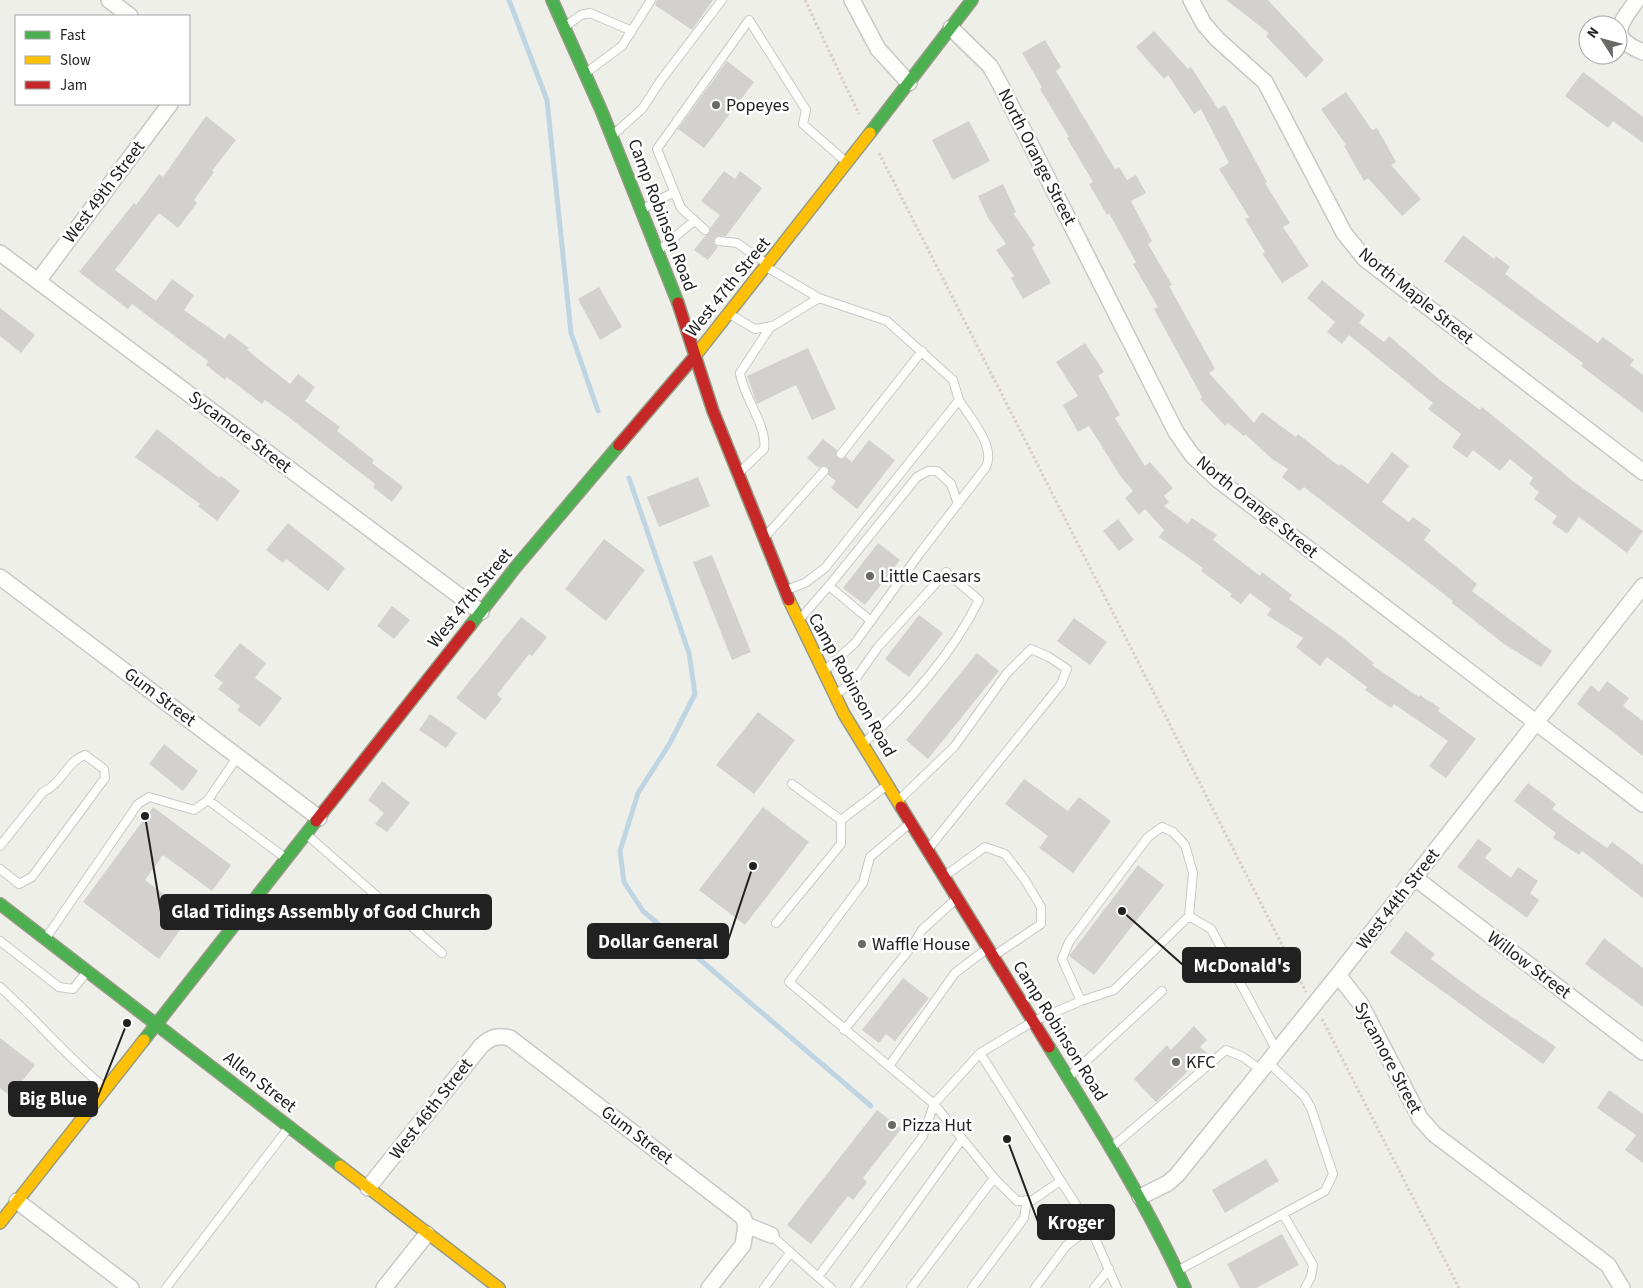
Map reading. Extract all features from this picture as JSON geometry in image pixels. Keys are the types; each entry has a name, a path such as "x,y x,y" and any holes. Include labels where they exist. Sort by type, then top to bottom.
{"main road":[{"name":"Camp Robinson Road","path":"552,0 586,72 613,136 657,252 678,301 714,412 738,474 784,591 821,673 862,744 1112,1148 1161,1235 1186,1288"},
{"name":"West 47th Street","path":"0,1223 10,1206 106,1088 155,1023 481,612 768,266 972,0"},
{"name":"Allen Street","path":"0,904 499,1288"}],"street":[{"path":"109,0 129,15"},
{"path":"852,0 878,49 909,83"},
{"name":"North Maple Street","path":"1191,0 1204,24 1217,39 1265,82 1344,233 1365,259 1643,472"},
{"path":"1637,0 1620,25 1619,31 1621,38 1627,45 1643,52"},
{"name":"North Orange Street","path":"951,28 990,66 1176,432 1192,455 1217,479 1643,804"},
{"name":"West 49th Street","path":"38,281 169,105"},
{"name":"Sycamore Street","path":"0,253 481,612"},
{"name":"Gum Street","path":"0,577 319,818"},
{"name":"West 44th Street","path":"1140,1197 1168,1182 1176,1175 1415,878 1643,586"},
{"name":"Willow Street","path":"1415,878 1643,1052"},
{"name":"Sycamore Street","path":"1338,975 1360,1003 1420,1118 1434,1134 1608,1265 1622,1288"},
{"name":"Gum Street","path":"499,1035 510,1038 683,1170 743,1217 746,1225 772,1235"},
{"name":"West 46th Street","path":"368,1188 481,1046 489,1039 499,1035"},
{"path":"10,1206 131,1288"},
{"path":"709,1288 743,1245 746,1225"},
{"path":"384,1288 427,1234"}],"lane":[{"path":"586,72 622,46 651,0"},
{"path":"613,136 642,110 661,80 722,0"},
{"path":"565,26 581,15 590,13 632,31"},
{"path":"705,230 681,208 657,149 749,20 806,110 803,124 848,163"},
{"path":"641,210 674,192"},
{"path":"657,252 694,221"},
{"path":"719,241 737,243 768,266 819,298 887,321 953,380 960,400 988,448 990,459 855,644 821,673"},
{"path":"729,314 755,329 771,326 819,298"},
{"path":"738,474 764,449 765,444 758,420 743,388 740,374 771,326"},
{"path":"841,454 922,351"},
{"path":"784,591 806,582 824,568 960,400"},
{"path":"797,621 829,586 917,477 931,470 938,471 951,484 958,503"},
{"path":"764,538 824,471"},
{"path":"834,696 854,681 878,647 946,572 978,600 965,628 895,715 862,744"},
{"path":"829,586 871,621"},
{"path":"898,801 954,747 1007,674 1032,649 1067,669 1061,684 928,849"},
{"path":"0,846 43,792 52,788 75,759 85,755 104,769 105,778 32,877 20,884 1,872"},
{"path":"46,938 138,804 149,797 194,810 208,800 238,756"},
{"path":"792,784 842,820"},
{"path":"842,820 888,785"},
{"path":"208,800 286,858"},
{"path":"776,923 841,844 842,820"},
{"path":"911,823 870,857 863,883 788,982 934,1104 994,1178 1017,1201 1033,1200 1060,1181"},
{"path":"818,1277 922,1136 934,1104 980,1053 1034,1021 1081,1001 1114,990 1189,916 1192,873 1185,845 1173,832 1162,827 1148,837 1069,942 1062,959 1081,1001"},
{"path":"306,834 442,953"},
{"path":"889,1066 955,973 1041,924 1041,906 1026,880 1004,854 985,848 944,876"},
{"path":"844,1030 912,946 922,930 958,898"},
{"path":"1178,1271 1325,1191 1333,1174 1308,1102 1269,1061 1211,929 1189,916"},
{"path":"0,941 59,987 73,989 87,972"},
{"path":"0,987 33,1016 90,1075 106,1088"},
{"path":"1068,1077 1162,991"},
{"path":"1112,1148 1226,1050 1243,1057 1269,1061"},
{"path":"980,1053 1090,1228 1117,1288"},
{"path":"166,1288 289,1127"},
{"path":"855,1288 962,1139"},
{"path":"911,1288 994,1178"},
{"path":"972,1288 1024,1218 1027,1200"},
{"path":"1283,1214 1313,1265 1311,1276 1305,1288"},
{"path":"1035,1288 1066,1246 1090,1228"},
{"path":"772,1235 831,1288"},
{"path":"764,1288 790,1253"},
{"path":"1094,1288 1109,1269"}],"path":[{"path":"805,0 855,107 1313,1006 1321,1017 1459,1288"}],"building":[{"path":"657,0 713,0 692,30 655,5"},
{"path":"1226,0 1268,0 1324,60 1306,78 1266,36 1269,33"},
{"path":"1154,31 1188,69 1191,67 1218,109 1225,105 1267,182 1265,183 1290,223 1283,227 1309,266 1282,283 1262,253 1265,252 1245,219 1249,217 1219,169 1229,163 1201,109 1194,114 1168,75 1164,79 1136,47"},
{"path":"1045,40 1061,67 1056,71 1115,169 1119,167 1127,180 1136,175 1146,193 1131,201 1152,241 1148,244 1172,285 1169,286 1215,369 1209,373 1254,423 1262,412 1296,437 1298,434 1339,466 1341,464 1368,484 1392,452 1409,466 1382,502 1409,522 1413,517 1431,530 1424,540 1477,584 1472,591 1552,651 1541,667 1504,644 1452,603 1453,601 1304,487 1300,491 1282,477 1288,469 1272,459 1245,434 1244,436 1228,423 1225,426 1200,399 1202,397 1154,309 1158,307 1133,264 1136,262 1109,213 1107,215 1089,184 1093,182 1040,89 1042,87 1022,53"},
{"path":"727,61 754,82 704,148 678,129"},
{"path":"1583,72 1643,117 1643,143 1613,121 1608,128 1565,96"},
{"path":"1346,92 1372,130 1377,128 1396,162 1391,165 1421,199 1402,216 1368,178 1364,181 1344,146 1346,145 1321,109"},
{"path":"206,116 236,140 212,171 214,172 194,200 197,203 178,228 159,213 115,270 156,301 172,279 194,295 184,310 225,339 229,333 290,384 298,374 315,387 305,401 340,427 337,431 374,460 372,463 403,487 392,502 373,487 375,484 291,419 265,400 262,404 227,377 225,380 206,365 208,361 132,304 128,309 79,272 134,203 136,205 159,174 163,177"},
{"path":"969,121 990,161 953,180 932,140"},
{"path":"724,171 735,179 740,171 762,188 726,236 715,237 714,243 718,247 708,260 694,250 709,233 710,228 720,215 701,201"},
{"path":"1003,184 1016,212 1013,213 1035,245 1032,248 1051,283 1023,299 1011,278 1014,276 996,250 1006,244 988,218 978,196"},
{"path":"1463,235 1494,259 1496,256 1510,267 1505,274 1562,317 1598,343 1603,337 1634,360 1630,365 1643,375 1643,413 1581,366 1583,363 1444,261"},
{"path":"1322,280 1365,315 1359,323 1384,342 1389,336 1440,380 1480,410 1482,407 1574,482 1643,531 1627,553 1579,517 1567,534 1552,523 1557,516 1534,499 1539,492 1529,484 1533,478 1510,459 1500,471 1473,450 1467,458 1452,447 1461,434 1428,409 1433,403 1349,335 1342,344 1327,332 1335,322 1307,298"},
{"path":"599,287 622,327 600,340 578,299"},
{"path":"0,308 35,335 21,353 0,336"},
{"path":"1085,343 1104,372 1098,376 1120,415 1115,418 1145,466 1150,462 1173,488 1164,496 1169,502 1164,506 1188,524 1192,518 1217,535 1213,540 1260,576 1262,572 1292,595 1289,599 1342,637 1374,663 1372,665 1419,697 1420,695 1440,708 1438,711 1476,739 1446,778 1429,766 1448,741 1394,704 1391,708 1365,690 1367,687 1327,657 1320,666 1296,647 1303,638 1267,615 1271,609 1250,593 1241,604 1230,596 1232,594 1201,571 1203,568 1159,537 1164,530 1145,509 1139,515 1125,498 1133,491 1121,477 1089,426 1078,432 1063,405 1078,396 1056,362"},
{"path":"808,348 836,409 812,420 796,385 757,404 747,376"},
{"path":"157,429 219,478 221,476 240,491 217,521 198,506 200,504 135,457"},
{"path":"823,439 837,450 836,456 840,459 846,457 852,462 869,440 895,460 857,509 831,488 836,481 828,475 828,467 823,466 819,468 807,458"},
{"path":"698,477 710,506 659,527 647,497"},
{"path":"1118,519 1134,540 1119,551 1103,531"},
{"path":"288,523 345,568 328,591 286,559 283,563 266,550"},
{"path":"604,539 645,570 606,621 565,589"},
{"path":"878,543 900,560 865,605 843,588"},
{"path":"712,555 751,652 732,660 693,562"},
{"path":"392,606 410,620 394,639 377,626"},
{"path":"919,615 943,633 909,677 885,659"},
{"path":"521,617 547,637 532,656 529,654 497,695 502,699 485,720 456,698"},
{"path":"1074,618 1107,642 1090,665 1057,641"},
{"path":"240,643 266,663 255,678 282,698 260,727 237,710 240,706 218,689 223,683 214,676"},
{"path":"977,653 999,671 928,759 906,740"},
{"path":"1607,681 1629,698 1623,706 1643,721 1643,756 1577,704 1591,685 1599,692"},
{"path":"758,712 795,740 754,794 716,765"},
{"path":"430,714 457,733 446,748 419,730"},
{"path":"164,744 198,771 183,791 149,764"},
{"path":"1024,779 1068,811 1079,797 1111,821 1073,873 1039,848 1048,836 1005,804"},
{"path":"382,781 410,803 387,832 375,824 384,813 368,800"},
{"path":"1528,783 1556,804 1552,809 1607,848 1612,842 1643,865 1643,898 1582,851 1579,855 1553,838 1556,833 1514,801"},
{"path":"153,807 231,865 212,891 163,855 145,880 191,915 159,959 83,902"},
{"path":"763,807 809,842 745,925 699,890"},
{"path":"1478,839 1492,849 1485,858 1511,878 1518,867 1538,881 1530,893 1539,900 1527,918 1457,867"},
{"path":"1138,865 1164,885 1094,975 1069,956"},
{"path":"1406,931 1435,954 1431,959 1556,1047 1543,1064 1390,953"},
{"path":"1604,938 1643,968 1643,1007 1585,964"},
{"path":"903,978 929,998 895,1041 886,1034 879,1043 862,1030"},
{"path":"1194,1026 1207,1040 1200,1047 1207,1053 1156,1102 1134,1079 1167,1045 1171,1050"},
{"path":"0,1038 35,1065 10,1096 0,1088"},
{"path":"1609,1090 1643,1114 1643,1163 1625,1150 1636,1135 1597,1108"},
{"path":"877,1110 901,1129 863,1178 867,1182 853,1200 848,1196 811,1244 787,1225"},
{"path":"1266,1159 1279,1181 1225,1213 1212,1190"},
{"path":"1282,1234 1299,1265 1256,1288 1240,1288 1227,1264"}],"waterway":[{"path":"509,0 547,100 571,333 598,411"},
{"path":"629,478 689,653 695,694 670,743 638,793 620,851 624,882 643,911 871,1106"}],"traffic: fast":[{"path":"552,0 602,112 678,303"},
{"path":"870,133 972,0"},
{"path":"470,626 515,568 619,445"},
{"path":"144,1040 316,821"},
{"path":"0,904 340,1166"},
{"path":"1049,1047 1104,1136 1155,1226 1185,1288"}],"traffic: slow":[{"path":"695,356 870,133"},
{"path":"789,600 844,714 901,807"},
{"path":"0,1223 144,1040"},
{"path":"340,1166 499,1288"}],"traffic: jam":[{"path":"678,303 713,411 789,600"},
{"path":"619,445 695,356"},
{"path":"316,821 470,626"},
{"path":"901,807 1049,1047"}],"place":[{"name":"Popeyes","path":"716,105"},
{"name":"Little Caesars","path":"870,576"},
{"name":"Glad Tidings Assembly of God Church","path":"145,816"},
{"name":"Dollar General","path":"753,866"},
{"name":"McDonald's","path":"1122,911"},
{"name":"Waffle House","path":"862,944"},
{"name":"Big Blue","path":"127,1023"},
{"name":"KFC","path":"1176,1062"},
{"name":"Pizza Hut","path":"892,1125"},
{"name":"Kroger","path":"1007,1139"}]}
